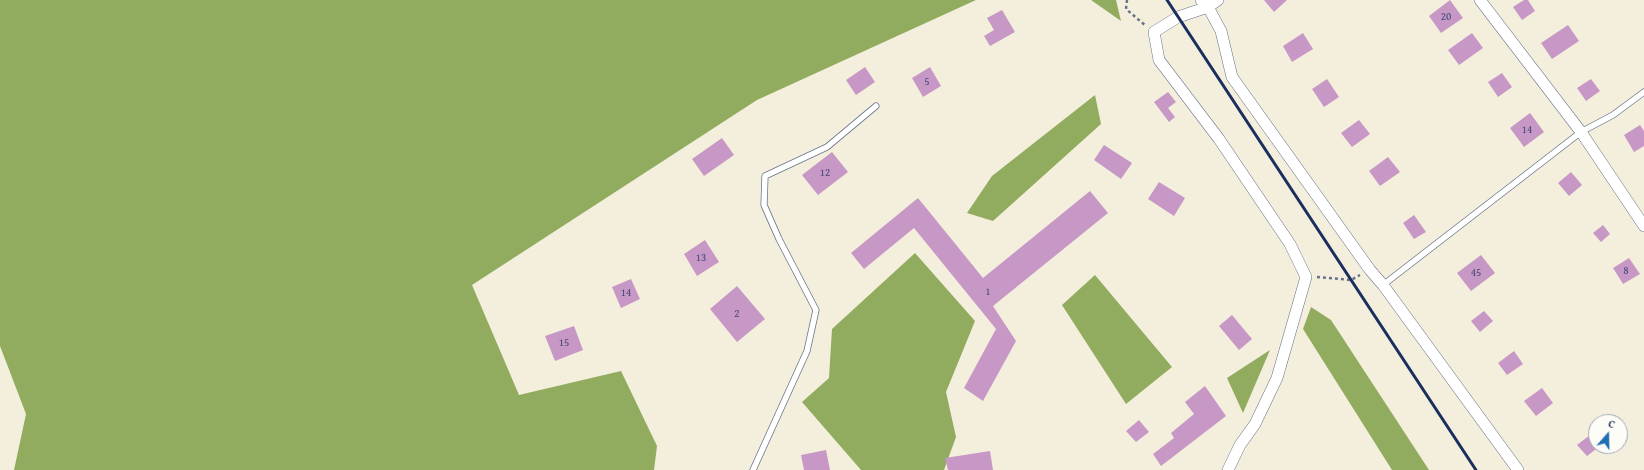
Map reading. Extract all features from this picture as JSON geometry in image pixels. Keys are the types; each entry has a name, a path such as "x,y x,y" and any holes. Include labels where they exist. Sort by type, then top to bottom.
{"street":[{"path":"1218,0 1204,4 1154,32 1160,60 1219,139 1290,244 1306,277 1277,378 1255,424 1240,445 1228,470"},
{"path":"1480,0 1581,132 1644,226"},
{"path":"1204,4 1221,31 1232,77 1370,270 1383,285 1518,470"}],"lane":[{"path":"1383,285 1581,132 1613,115 1644,92"},
{"path":"753,470 807,351 816,310 779,239 764,205 765,176 827,147 876,106"}],"path":[{"path":"1127,0 1126,9 1154,32"},
{"path":"1306,277 1351,280 1370,270"}],"green space":[{"path":"0,0 976,0 757,100 472,285 519,395 621,371 657,446 654,470 14,470 26,414 0,346"},
{"path":"1091,0 1116,0 1121,21"},
{"path":"1095,95 1101,124 993,221 967,213 992,176"},
{"path":"915,253 975,321 946,392 956,437 944,470 861,470 802,402 829,378 832,329"},
{"path":"1095,275 1172,367 1126,404 1062,305"},
{"path":"1311,307 1331,320 1429,470 1392,470 1303,329"},
{"path":"1270,350 1243,413 1227,378"}],"building":[{"path":"1264,0 1287,0 1274,12"},
{"path":"1450,0 1463,18 1441,33 1429,16"},
{"path":"1524,0 1528,0 1535,11 1522,20 1513,7"},
{"path":"1002,10 1015,32 990,46 984,36 994,30 987,18"},
{"path":"1568,25 1579,41 1552,59 1541,43"},
{"path":"1303,33 1313,49 1292,62 1283,46"},
{"path":"1472,33 1483,48 1459,65 1448,50"},
{"path":"865,67 875,82 856,95 846,80"},
{"path":"930,67 941,86 923,97 912,78"},
{"path":"1502,73 1512,87 1498,97 1488,82"},
{"path":"1327,79 1339,97 1324,107 1312,89"},
{"path":"1591,79 1600,91 1586,101 1577,88"},
{"path":"1168,92 1176,102 1168,108 1175,117 1169,122 1154,102"},
{"path":"1530,113 1544,132 1524,147 1510,128"},
{"path":"1359,120 1370,134 1352,147 1341,133"},
{"path":"1640,125 1644,131 1644,146 1634,152 1624,135"},
{"path":"722,138 734,155 704,176 692,159"},
{"path":"1104,145 1132,163 1121,179 1094,160"},
{"path":"832,152 848,172 818,195 802,175"},
{"path":"1388,157 1400,172 1380,186 1369,171"},
{"path":"1571,172 1582,185 1569,196 1558,183"},
{"path":"1159,182 1185,198 1174,216 1148,199"},
{"path":"1090,191 1108,213 993,306 1016,341 983,401 964,388 996,329 914,228 864,269 851,253 918,198 983,278"},
{"path":"1414,215 1426,232 1414,239 1403,223"},
{"path":"1603,225 1610,234 1601,242 1593,233"},
{"path":"705,240 719,262 697,276 684,254"},
{"path":"1481,255 1495,273 1471,291 1457,273"},
{"path":"1629,258 1640,274 1623,284 1613,268"},
{"path":"631,279 640,299 621,308 612,287"},
{"path":"737,286 765,319 737,342 710,309"},
{"path":"1484,311 1493,321 1480,332 1471,321"},
{"path":"1232,315 1252,339 1239,350 1219,326"},
{"path":"574,326 583,350 555,361 545,336"},
{"path":"1514,351 1523,364 1507,375 1498,363"},
{"path":"1205,386 1226,416 1161,466 1153,454 1174,438 1171,433 1194,414 1185,402"},
{"path":"1542,388 1553,403 1536,416 1524,401"},
{"path":"1139,420 1149,432 1136,442 1126,431"},
{"path":"1588,437 1588,454 1590,454 1587,456 1577,445"},
{"path":"826,450 830,470 804,470 801,455"},
{"path":"990,451 993,470 948,470 945,458"}],"railway":[{"path":"1167,0 1476,470"}]}
